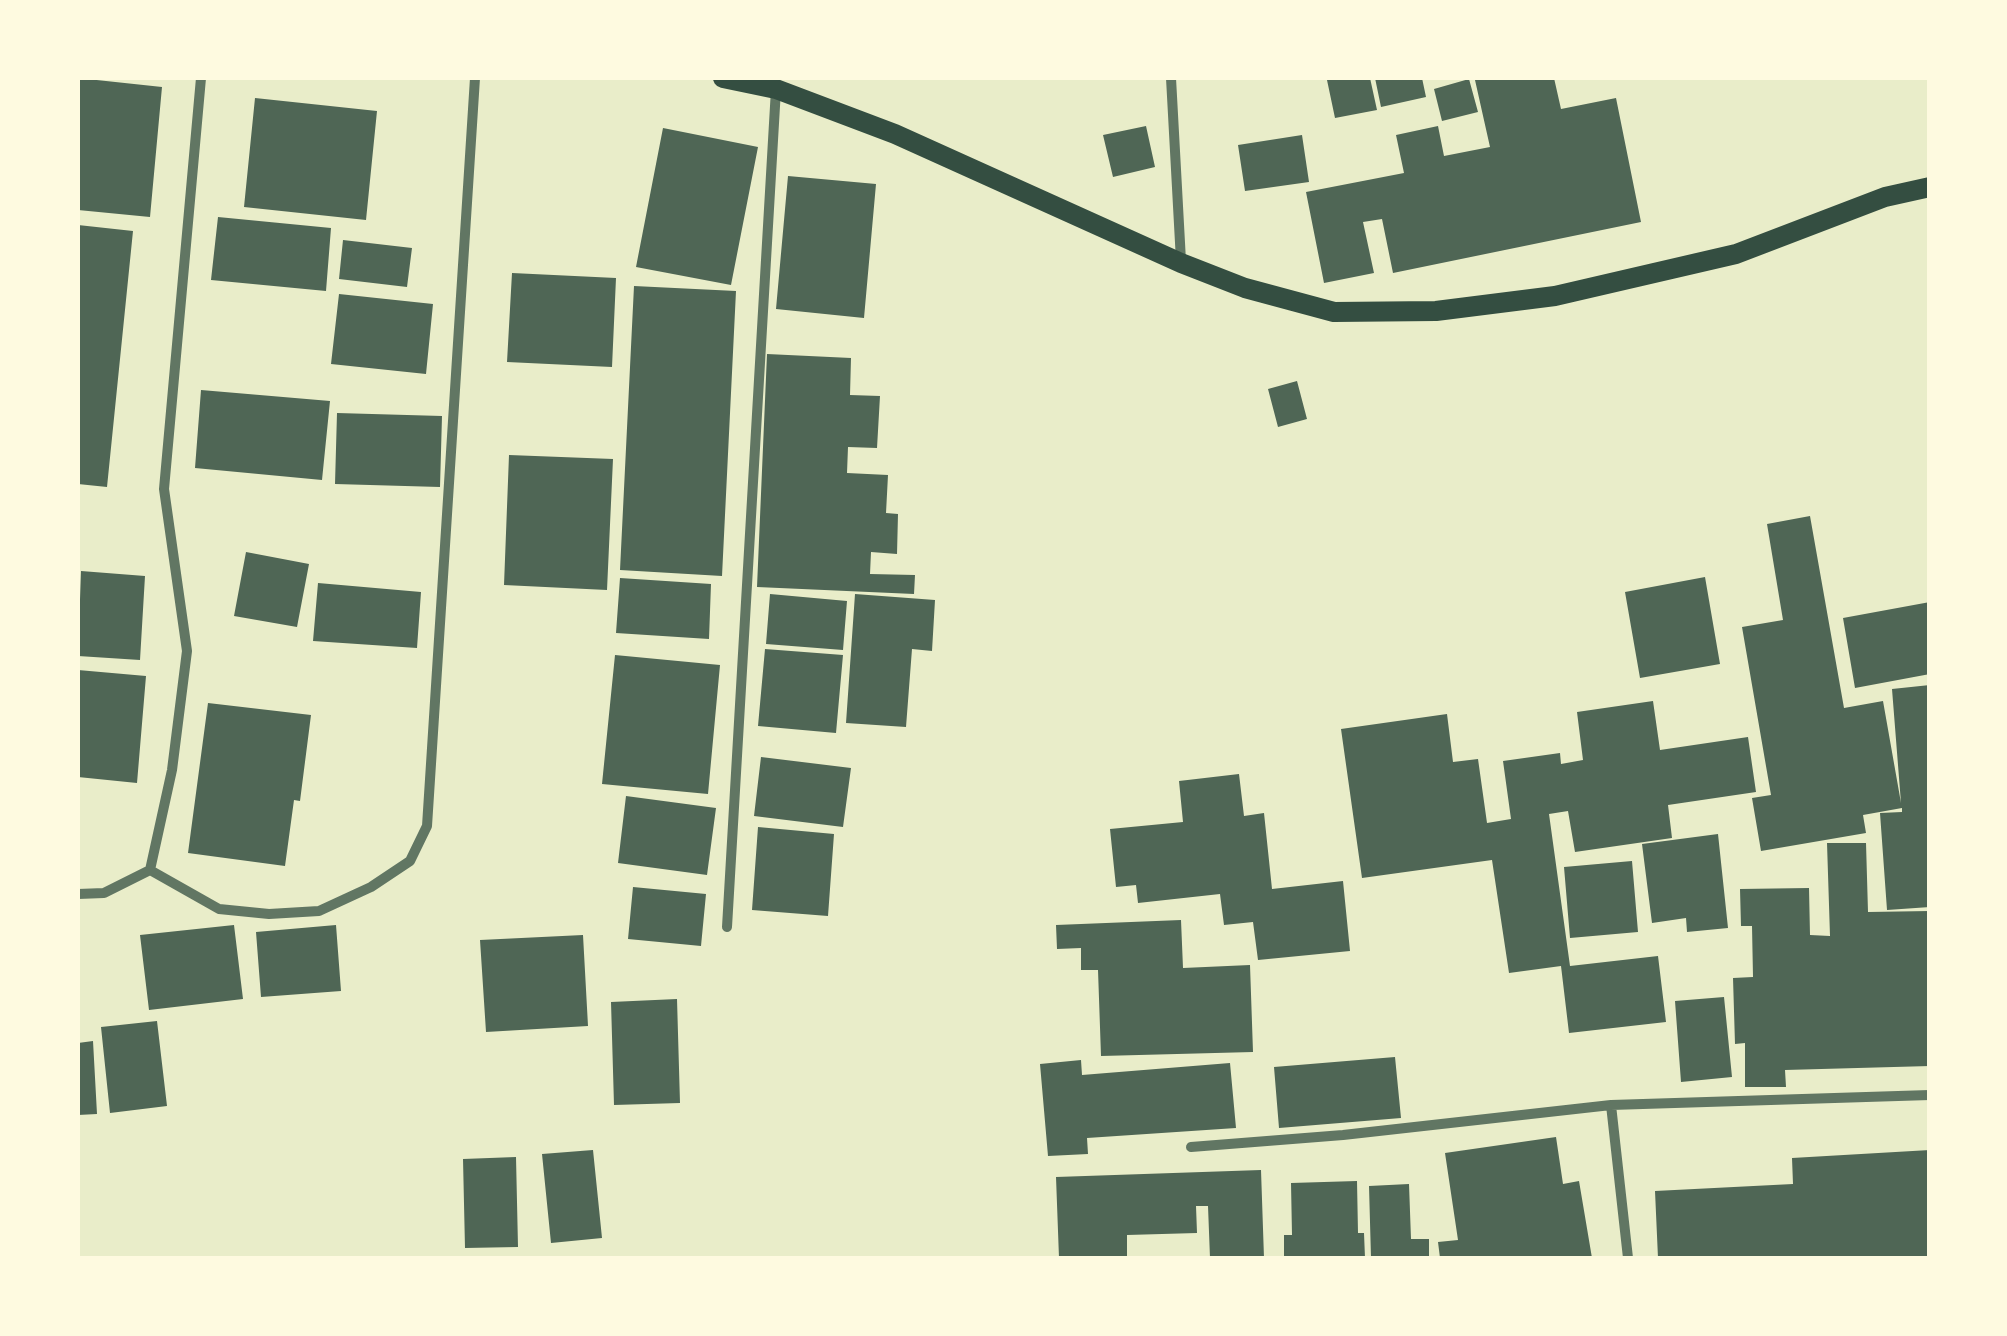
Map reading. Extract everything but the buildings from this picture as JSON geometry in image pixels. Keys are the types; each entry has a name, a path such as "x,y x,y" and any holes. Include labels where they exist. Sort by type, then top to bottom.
{"main road":[{"path":"724,78 776,89 895,134 1245,288 1334,312 1436,311 1556,296 1736,254 1885,197 1930,187"}],"street":[{"path":"150,870 172,770 187,651 164,489 202,78"},
{"path":"150,870 219,908 269,914 319,911 372,887 410,861 427,826 475,78"},
{"path":"1171,78 1181,263"},
{"path":"727,927 776,89"},
{"path":"78,894 104,892 150,870"},
{"path":"1191,1147 1342,1135 1611,1105 1930,1095"},
{"path":"1611,1105 1628,1258"}]}
